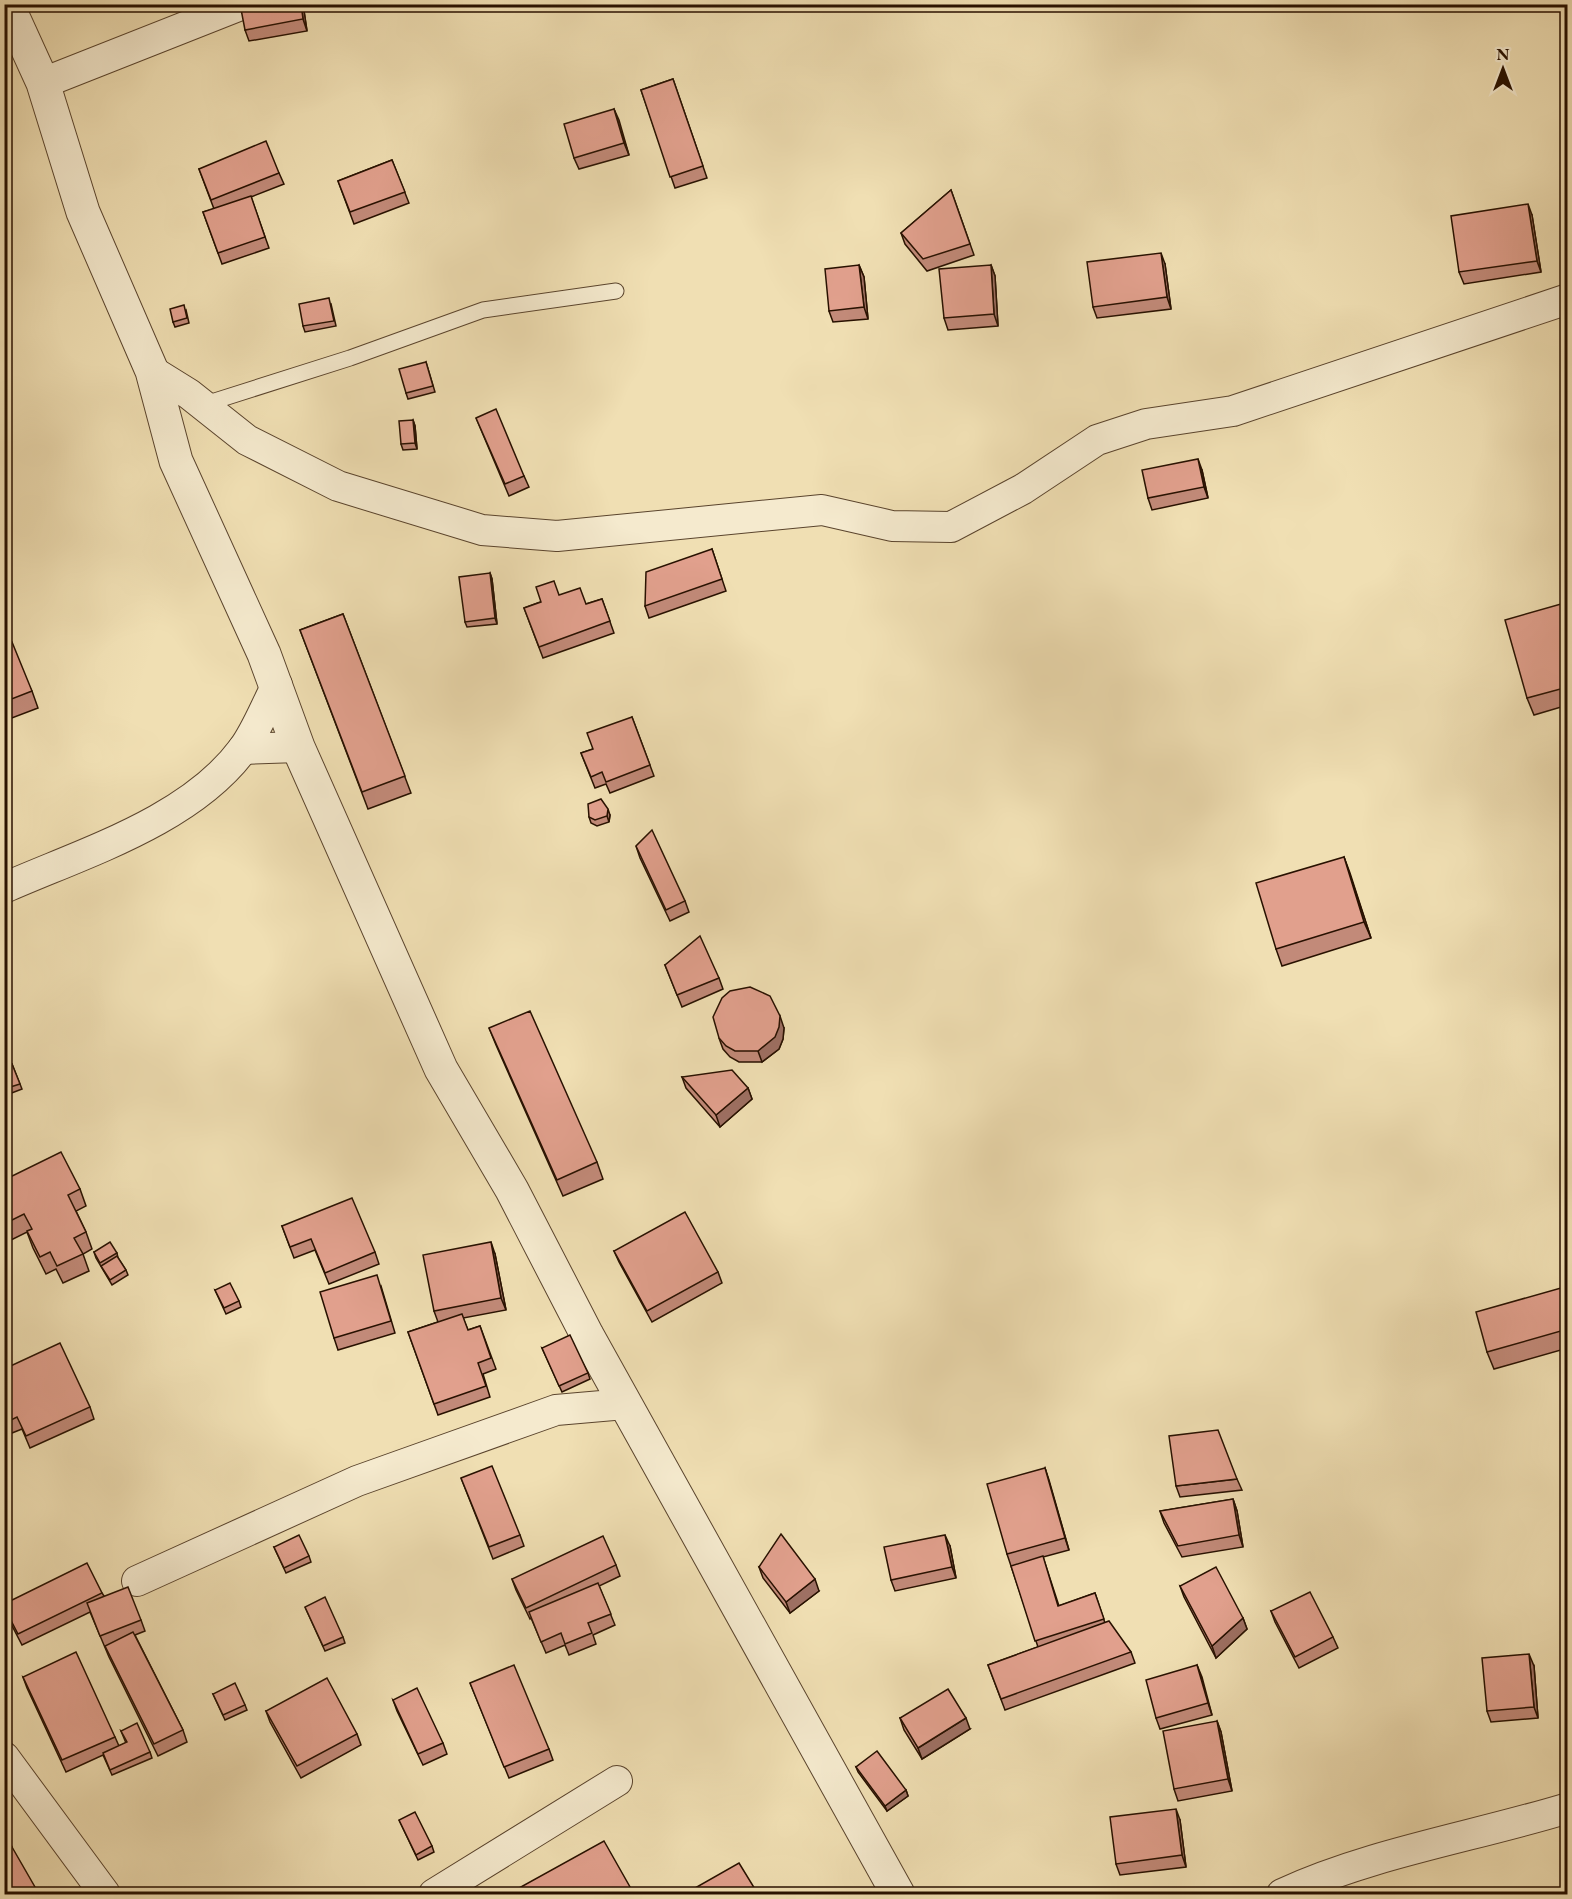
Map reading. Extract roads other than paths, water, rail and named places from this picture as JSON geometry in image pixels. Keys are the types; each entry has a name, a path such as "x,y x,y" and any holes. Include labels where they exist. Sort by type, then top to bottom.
{"street":[{"path":"7,4 43,82 83,212 152,371 176,461 277,685 298,747 441,1069 512,1190 625,1404 898,1894"},
{"path":"43,82 243,4"},
{"path":"152,371 202,405 247,440 338,486 482,530 557,536 822,510 892,526 951,527 1023,489 1097,440 1146,424 1233,411 1568,298"},
{"path":"4,888 168,816 207,787 243,749 277,685"},
{"path":"243,749 298,747"},
{"path":"137,1581 368,1477 556,1410 625,1404"},
{"path":"4,1757 105,1894"},
{"path":"434,1894 617,1781"},
{"path":"1282,1894 1305,1884 1373,1863 1568,1808"}],"lane":[{"path":"202,405 350,358 483,310 616,291"}]}
